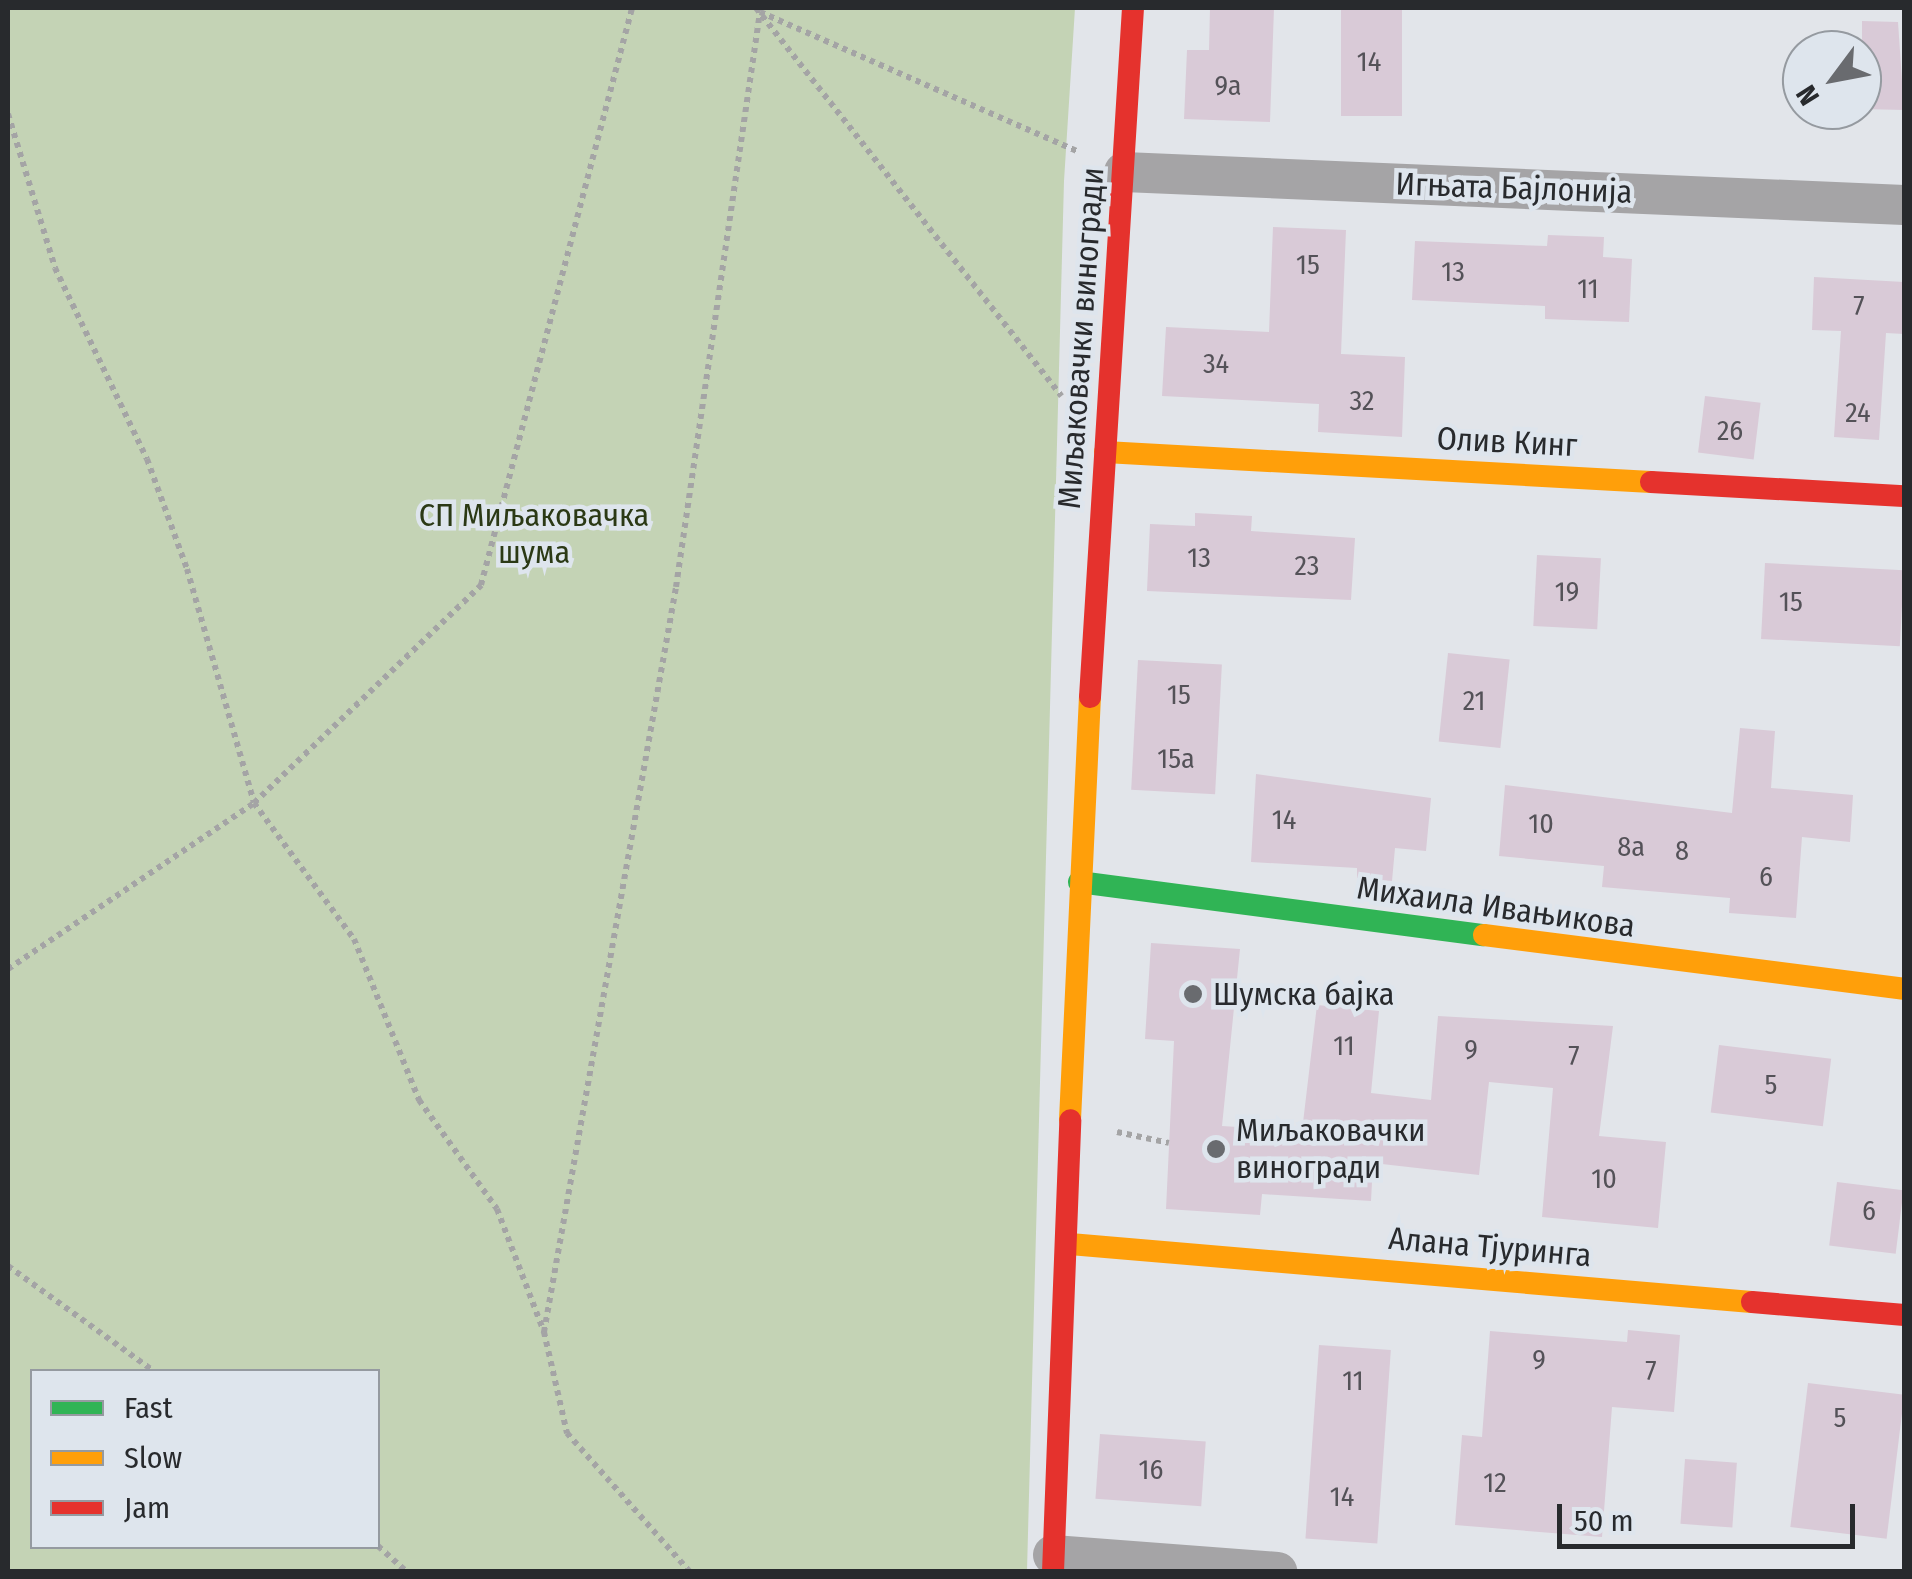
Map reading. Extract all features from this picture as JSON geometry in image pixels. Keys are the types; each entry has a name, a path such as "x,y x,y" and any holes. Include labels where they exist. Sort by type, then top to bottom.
{"street":[{"name":"Миљаковачки виногради","path":"1053,1564 1070,1244 1079,882 1132,8"},
{"name":"Игњата Бајлонија","path":"1124,172 1904,205"},
{"name":"Олив Кинг","path":"1105,452 1904,496"},
{"name":"Михаила Ивањикова","path":"1079,882 1904,988"},
{"name":"Алана Тјуринга","path":"1070,1244 1904,1315"},
{"path":"1053,1564 1277,1572"}],"path":[{"path":"8,969 254,802 481,585 632,8"},
{"path":"544,1332 676,587 758,10"},
{"path":"758,10 1124,172"},
{"path":"758,10 1105,452"},
{"path":"8,114 55,268 147,459 187,569 254,802 354,940 419,1100 497,1209 544,1332 567,1433 690,1572"},
{"path":"1073,1122 1169,1143"},
{"path":"8,1266 151,1369"},
{"path":"380,1548 407,1572"}],"green space":[{"name":"СП Миљаковачка шума","path":"8,8 1075,8 1064,181 1027,1571 8,1572"}],"building":[{"path":"1210,8 1274,8 1270,122 1184,119 1187,50 1209,50"},
{"path":"1341,8 1402,8 1402,116 1341,116"},
{"path":"1862,21 1898,22 1904,110 1882,109 1882,30 1862,30"},
{"path":"1273,227 1346,230 1341,354 1405,357 1402,437 1318,432 1319,404 1162,396 1166,327 1269,332"},
{"path":"1548,235 1604,237 1603,257 1632,259 1629,322 1545,319 1545,306 1412,300 1415,241 1547,246"},
{"path":"1814,277 1904,282 1904,334 1886,333 1879,440 1834,437 1841,331 1812,330"},
{"path":"1705,396 1761,403 1754,459 1698,453"},
{"path":"1195,513 1252,516 1251,531 1355,538 1351,600 1147,591 1150,524 1195,526"},
{"path":"1537,555 1601,558 1597,629 1533,626"},
{"path":"1765,563 1904,570 1900,646 1761,639"},
{"path":"1448,653 1510,659 1500,748 1439,742"},
{"path":"1138,660 1222,664 1215,794 1131,790"},
{"path":"1740,728 1775,731 1771,788 1853,795 1850,842 1802,837 1796,918 1729,913 1730,898 1602,887 1604,866 1499,856 1505,785 1732,813"},
{"path":"1256,774 1431,798 1426,851 1395,848 1392,881 1357,878 1357,868 1251,862"},
{"path":"1151,943 1240,949 1222,1126 1302,1131 1317,1005 1379,1011 1371,1093 1431,1100 1438,1016 1613,1026 1599,1136 1666,1142 1658,1228 1542,1217 1553,1088 1489,1082 1479,1175 1373,1163 1371,1201 1262,1194 1260,1215 1166,1209 1174,1041 1145,1039"},
{"path":"1719,1045 1831,1059 1823,1126 1711,1112"},
{"path":"1837,1182 1904,1190 1896,1254 1829,1246"},
{"path":"1628,1330 1680,1335 1674,1412 1612,1407 1602,1537 1455,1525 1462,1435 1482,1437 1490,1331 1627,1342"},
{"path":"1319,1345 1391,1350 1377,1544 1305,1539"},
{"path":"1808,1383 1904,1395 1887,1539 1790,1527"},
{"path":"1100,1434 1206,1441 1201,1506 1095,1499"},
{"path":"1685,1459 1737,1463 1732,1527 1680,1524"}],"traffic: fast":[{"path":"1079,882 1484,935"}],"traffic: slow":[{"path":"1105,452 1651,482"},
{"path":"1070,1120 1090,697"},
{"path":"1484,935 1904,989"},
{"path":"1070,1244 1752,1302"}],"traffic: jam":[{"path":"1090,697 1133,8"},
{"path":"1651,482 1904,496"},
{"path":"1053,1572 1070,1120"},
{"path":"1752,1302 1904,1315"}],"place":[{"name":"Шумска бајка","path":"1193,994"},
{"name":"Миљаковачки виногради","path":"1216,1149"}]}
